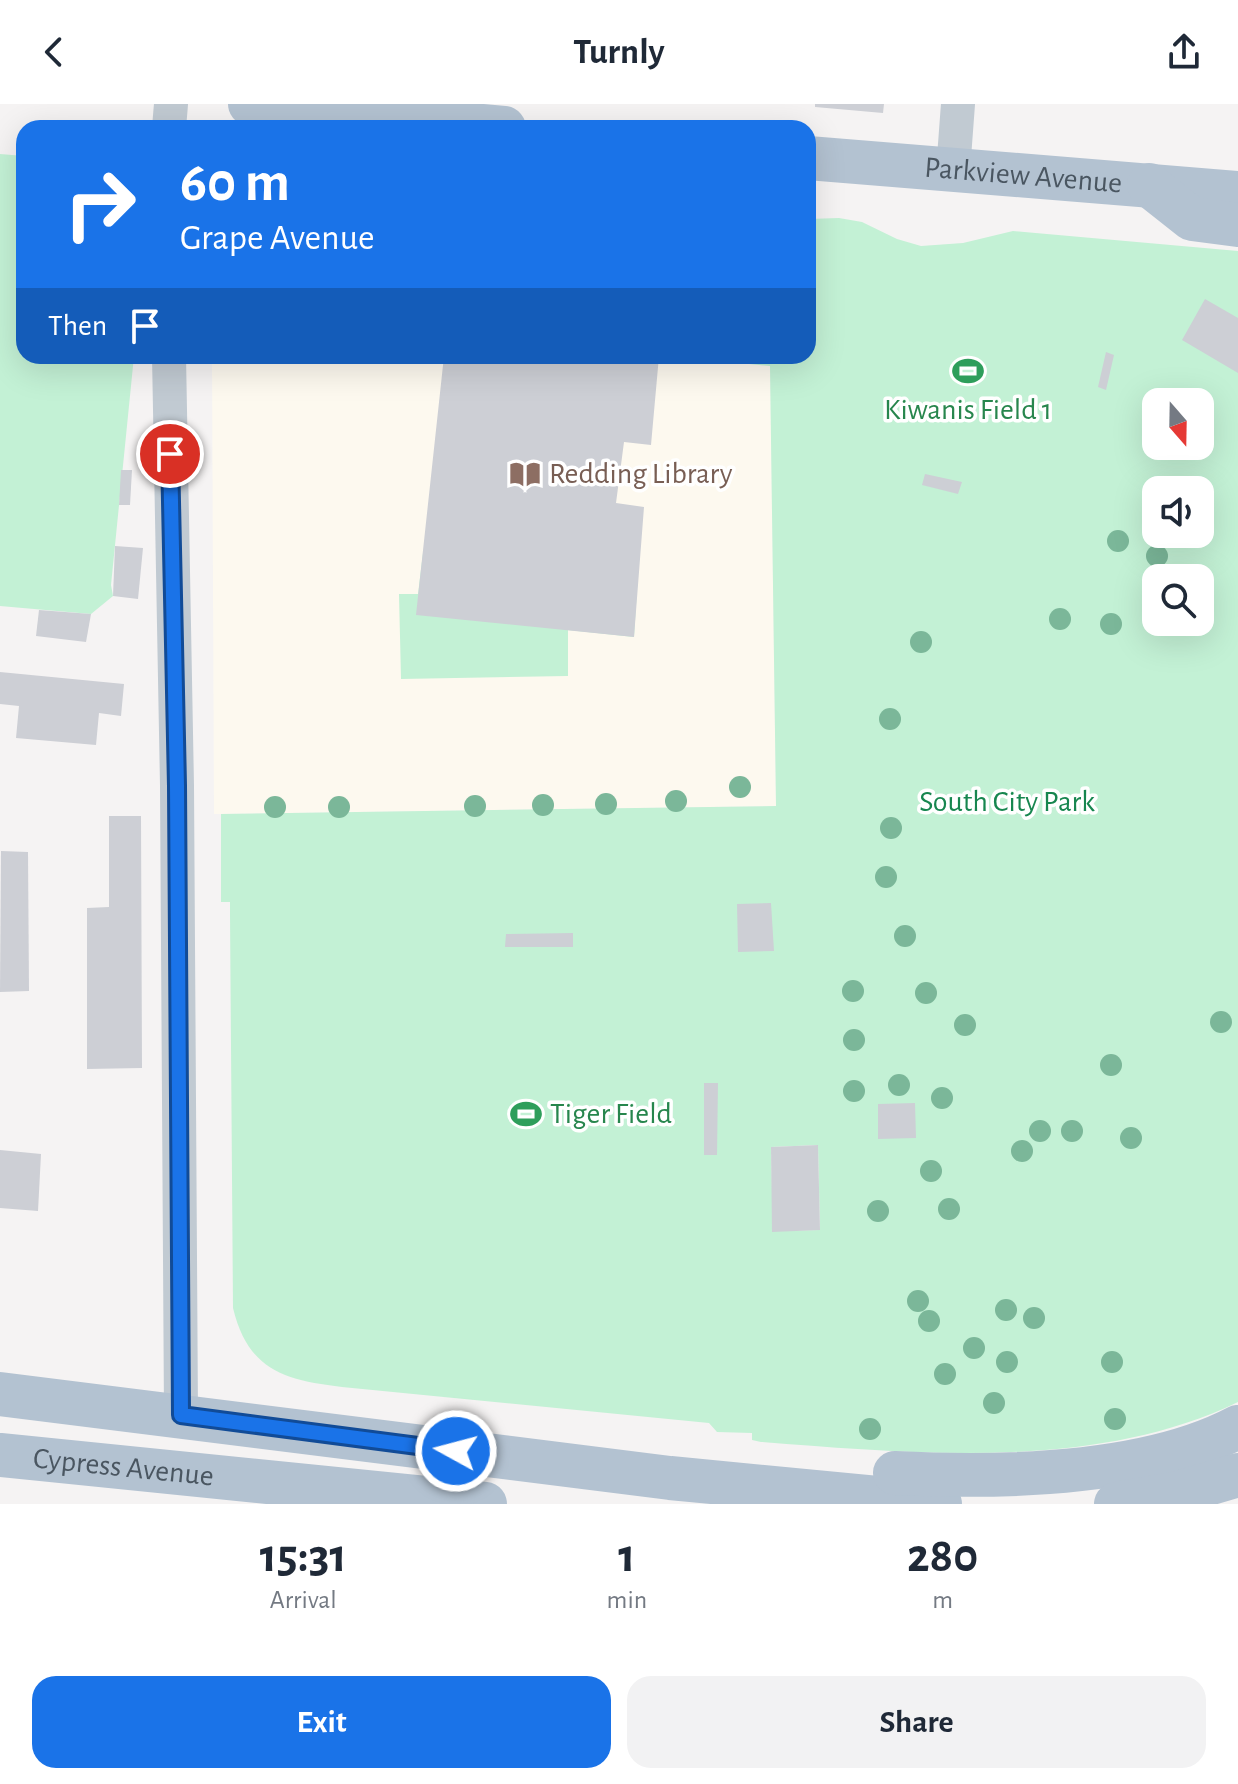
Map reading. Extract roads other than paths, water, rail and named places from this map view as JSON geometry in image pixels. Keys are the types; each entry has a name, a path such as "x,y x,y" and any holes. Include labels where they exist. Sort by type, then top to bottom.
{"main road":[{"path":"250,104 494,119"},
{"name":"Parkview Avenue","path":"816,159 1238,193"},
{"path":"1147,184 1192,219 1238,225"},
{"name":"Cypress Avenue","path":"0,1394 670,1478 940,1504"},
{"path":"670,1478 714,1460 952,1476 1062,1471 1150,1456 1207,1441 1238,1427"},
{"name":"Cypress Avenue","path":"0,1455 485,1504"},
{"path":"1116,1504 1174,1494 1238,1475"}],"street":[{"path":"953,171 958,104"},
{"path":"169,364 177,800 181,1415"}],"place":[{"name":"Kiwanis Field 1","path":"968,371"},
{"name":"Redding Library","path":"525,474"},
{"name":"Tiger Field","path":"526,1114"}],"park label":[{"name":"South City Park","path":"1007,802"}]}
